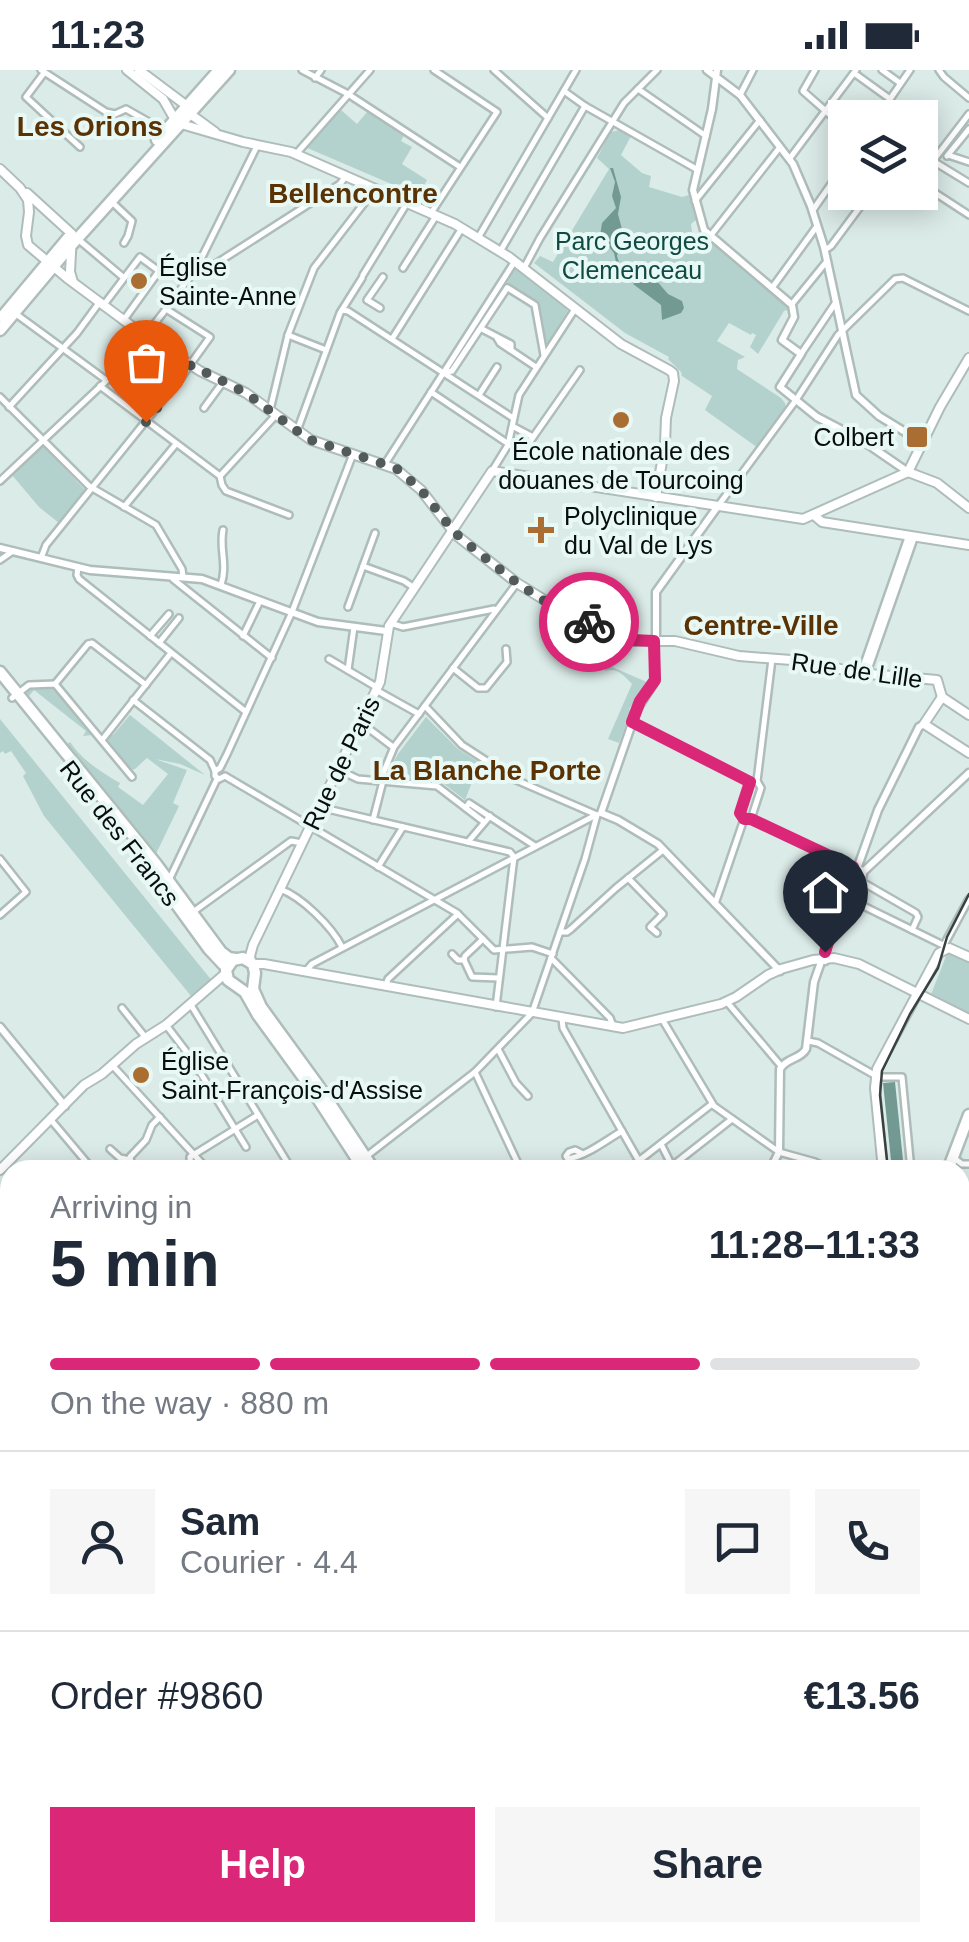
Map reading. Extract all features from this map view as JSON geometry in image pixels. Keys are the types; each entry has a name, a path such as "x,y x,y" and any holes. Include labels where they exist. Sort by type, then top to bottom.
{"main road":[{"path":"127,70 163,99 178,122 296,154 502,248 624,346 665,367 672,374 672,392 656,496"},
{"path":"140,70 218,134"},
{"path":"189,110 219,70"},
{"path":"0,319 229,70"},
{"path":"73,282 71,244 165,131 178,122"},
{"path":"0,169 40,205 71,244"},
{"path":"20,188 28,200 27,242 123,321 191,365 246,393 313,442 385,464"},
{"path":"29,212 40,205"},
{"path":"0,330 50,264"},
{"path":"811,517 908,472 969,358"},
{"name":"Rue de Lille","path":"385,464 414,484 452,529 517,583 558,608 628,639 675,641 739,656 808,661 863,674 938,680 942,697"},
{"path":"492,471 811,517 825,523 969,545"},
{"name":"Rue de Paris","path":"248,966 280,888 377,689 388,627 492,471"},
{"path":"908,472 939,484 969,508"},
{"path":"445,519 454,519 464,512"},
{"path":"0,672 15,695"},
{"path":"0,683 15,695"},
{"name":"Rue des Francs","path":"15,695 221,952 248,966"},
{"path":"969,715 942,697 924,724 969,754"},
{"name":"Rue des Francs","path":"166,882 235,986 246,993 361,1160"},
{"path":"882,1160 875,1076 878,1066 944,949 969,957"},
{"path":"9,1160 86,1083 207,991 230,962 613,1028 634,1027 726,1002 780,972 825,960 859,964 916,997 969,1021"},
{"path":"207,991 220,983 246,986 248,966"},
{"path":"248,966 261,1007 324,1094 361,1160"},
{"path":"953,1160 969,1115"},
{"path":"954,1160 969,1125"}],"street":[{"path":"302,70 348,94 460,167"},
{"path":"315,78 321,70"},
{"path":"296,154 370,70"},
{"path":"403,268 460,167 497,112 434,70"},
{"path":"494,70 548,118"},
{"path":"478,238 576,70"},
{"path":"524,268 624,103 658,70"},
{"path":"707,70 717,73 740,94 790,158 813,210 825,250 856,395 881,418 923,443"},
{"path":"740,94 753,70"},
{"path":"800,70 813,73 804,92 826,111"},
{"path":"882,70 901,84"},
{"path":"790,158 855,71 890,99 910,70"},
{"path":"939,70 969,98"},
{"path":"80,147 26,96 43,71 106,112 117,114 126,109 165,131"},
{"path":"717,73 693,190 695,201 710,237 792,304 794,317 782,340 801,354"},
{"path":"638,89 706,136"},
{"path":"564,91 698,170"},
{"path":"502,248 585,106"},
{"path":"969,114 933,161 969,162"},
{"path":"695,201 760,120"},
{"path":"945,160 969,129"},
{"path":"0,481 123,364 166,309 194,270 258,145"},
{"path":"710,237 780,147"},
{"path":"945,160 969,183"},
{"path":"194,270 203,271 340,184 346,176"},
{"path":"813,210 828,188"},
{"path":"220,476 273,412 288,336 314,268 375,189"},
{"path":"938,195 969,215"},
{"path":"111,201 131,219 124,243"},
{"path":"296,431 342,310 407,203"},
{"path":"825,250 857,210"},
{"path":"772,288 818,226"},
{"path":"392,340 462,228"},
{"path":"71,244 124,278"},
{"path":"10,406 140,257 159,272 123,321"},
{"path":"385,464 504,286 515,261"},
{"path":"792,304 827,261"},
{"path":"380,308 367,300 383,277"},
{"path":"367,1160 475,1072 532,1013 632,722 640,701 655,680 657,590 796,400 836,337 900,277 969,312"},
{"path":"362,278 375,290"},
{"path":"504,286 535,304 544,354"},
{"path":"836,302 780,387 817,417 863,441 908,472"},
{"path":"41,558 46,545 210,337 166,309"},
{"path":"492,471 508,445 518,396 575,309"},
{"path":"342,310 444,372 534,436"},
{"path":"14,312 106,380"},
{"path":"478,326 511,344 511,350 536,367"},
{"path":"288,336 326,350"},
{"path":"479,396 498,367"},
{"path":"431,392 522,453 580,370"},
{"path":"204,408 224,382"},
{"path":"100,386 220,476 226,491 289,515"},
{"path":"0,397 92,488 157,526 183,577"},
{"path":"124,507 176,444"},
{"path":"166,882 292,612 352,454"},
{"path":"220,585 225,566 223,530"},
{"path":"348,608 376,533"},
{"path":"863,674 912,536"},
{"path":"0,548 93,571 202,578 318,622 354,627 403,627 490,611 501,604"},
{"path":"0,560 13,551"},
{"path":"363,566 413,587"},
{"path":"78,568 79,579 246,712"},
{"path":"171,576 272,658"},
{"path":"374,820 394,747 517,583"},
{"path":"243,636 260,600"},
{"path":"150,636 169,614"},
{"path":"159,643 180,618"},
{"path":"348,670 354,627"},
{"path":"55,684 92,642 146,685"},
{"path":"453,668 478,688 486,688 506,662 506,648"},
{"path":"102,740 171,653"},
{"path":"328,659 419,714"},
{"path":"772,659 754,782 740,813 850,865 857,874 915,912 918,916 912,930"},
{"path":"15,695 32,684 55,684 132,776"},
{"path":"134,700 210,760 223,779 225,776 458,914 493,950 532,948 552,956 608,1016 613,1028"},
{"path":"424,706 462,745 516,780 622,822 656,842 780,972"},
{"path":"360,722 394,747"},
{"path":"632,722 761,788 715,904"},
{"path":"782,1066 804,1053 814,985 844,897 857,874 888,790 924,724"},
{"path":"337,769 355,778 436,786 466,808 536,846"},
{"path":"857,874 969,774"},
{"path":"319,807 510,852 514,857 496,1007"},
{"path":"305,972 310,965 599,814"},
{"path":"468,842 487,819"},
{"path":"378,867 403,827"},
{"path":"192,913 292,841 302,844"},
{"path":"560,932 572,930 664,850"},
{"path":"0,859 26,894 0,915"},
{"path":"628,878 662,914 650,927 657,934"},
{"path":"280,888 296,896 342,948"},
{"path":"844,897 944,949 969,900"},
{"path":"385,987 388,979 458,914"},
{"path":"483,939 464,960 472,977 498,978"},
{"path":"452,954 464,960"},
{"path":"726,1002 782,1066 779,1152 775,1160"},
{"path":"190,1005 286,1160"},
{"path":"122,1008 146,1038"},
{"path":"562,1018 563,1028 638,1160"},
{"path":"662,1019 712,1104 779,1152 809,1160"},
{"path":"166,1025 192,1059 246,1147"},
{"path":"0,1027 64,1105"},
{"path":"808,1041 875,1076 902,1077 910,1160"},
{"path":"498,1049 516,1083 528,1096"},
{"path":"112,1065 199,1160"},
{"path":"475,1072 517,1160"},
{"path":"640,1160 712,1104"},
{"path":"188,1160 258,1116"},
{"path":"110,1149 120,1158 130,1160 160,1117"},
{"path":"50,1119 85,1160"},
{"path":"682,1160 732,1119"},
{"path":"583,1154 622,1131"},
{"path":"662,1144 668,1160"}],"green space":[{"path":"341,110 357,124 368,111 404,135 401,141 412,147 402,164 427,180 423,187 434,197 431,201 305,147"},
{"name":"Parc Georges Clemenceau","path":"620,130 631,136 621,155 651,176 649,187 682,197 689,195 696,220 691,224 692,232 704,242 707,238 715,243 790,304 792,313 784,311 758,354 750,347 756,335 729,323 717,341 745,357 738,360 737,369 785,403 786,411 758,448 705,410 712,396 682,376 669,357 625,333 534,263 540,256 553,262 609,169 597,158 611,132"},
{"path":"516,268 568,310 547,344 537,303 507,283"},
{"path":"43,446 86,491 59,523 39,507 12,475"},
{"path":"605,664 649,683 629,709 619,743 608,739 632,684 617,671 605,671"},
{"path":"52,686 92,735 83,736 86,731 34,690 29,696 25,692 35,687"},
{"path":"130,715 205,775 155,759 187,770 173,803 179,806 155,856 66,745 70,742 143,805 168,774 148,757 131,770 107,739"},
{"path":"426,717 458,749 477,761 465,800 433,778 430,782 384,779"},
{"path":"0,719 213,982 191,996 44,816 23,776 26,773 11,751 0,753"},
{"path":"948,951 969,959 969,1017 930,997"}],"shaded area":[{"path":"610,168 621,197 618,214 623,233 617,256 624,277 619,276 614,253 600,236 602,223 616,208"},
{"path":"656,280 668,294 682,301 681,313 662,320 661,305 633,284"},
{"path":"895,1082 903,1160 891,1160 883,1083"}],"tram line":[{"path":"887,1160 880,1095 882,1071 938,968 947,937 969,894"}],"way so far":[{"path":"146,422 191,365 246,393 308,439 396,468 421,490 469,545 546,602 589,622"}],"place":[{"name":"Église Sainte-Anne","path":"139,281"},
{"name":"École nationale des douanes de Tourcoing","path":"621,420"},
{"name":"Colbert","path":"917,437"},
{"name":"Polyclinique du Val de Lys","path":"541,530"},
{"name":"Église Saint-François-d'Assise","path":"141,1075"}],"district":[{"name":"Les Orions","path":"90,126"},
{"name":"Bellencontre","path":"353,193"},
{"name":"Centre-Ville","path":"761,625"},
{"name":"La Blanche Porte","path":"487,770"}],"route":[{"path":"589,622 632,640 654,641 655,680 640,701 632,722 750,782 740,813 744,819 853,867 825,952"}]}
